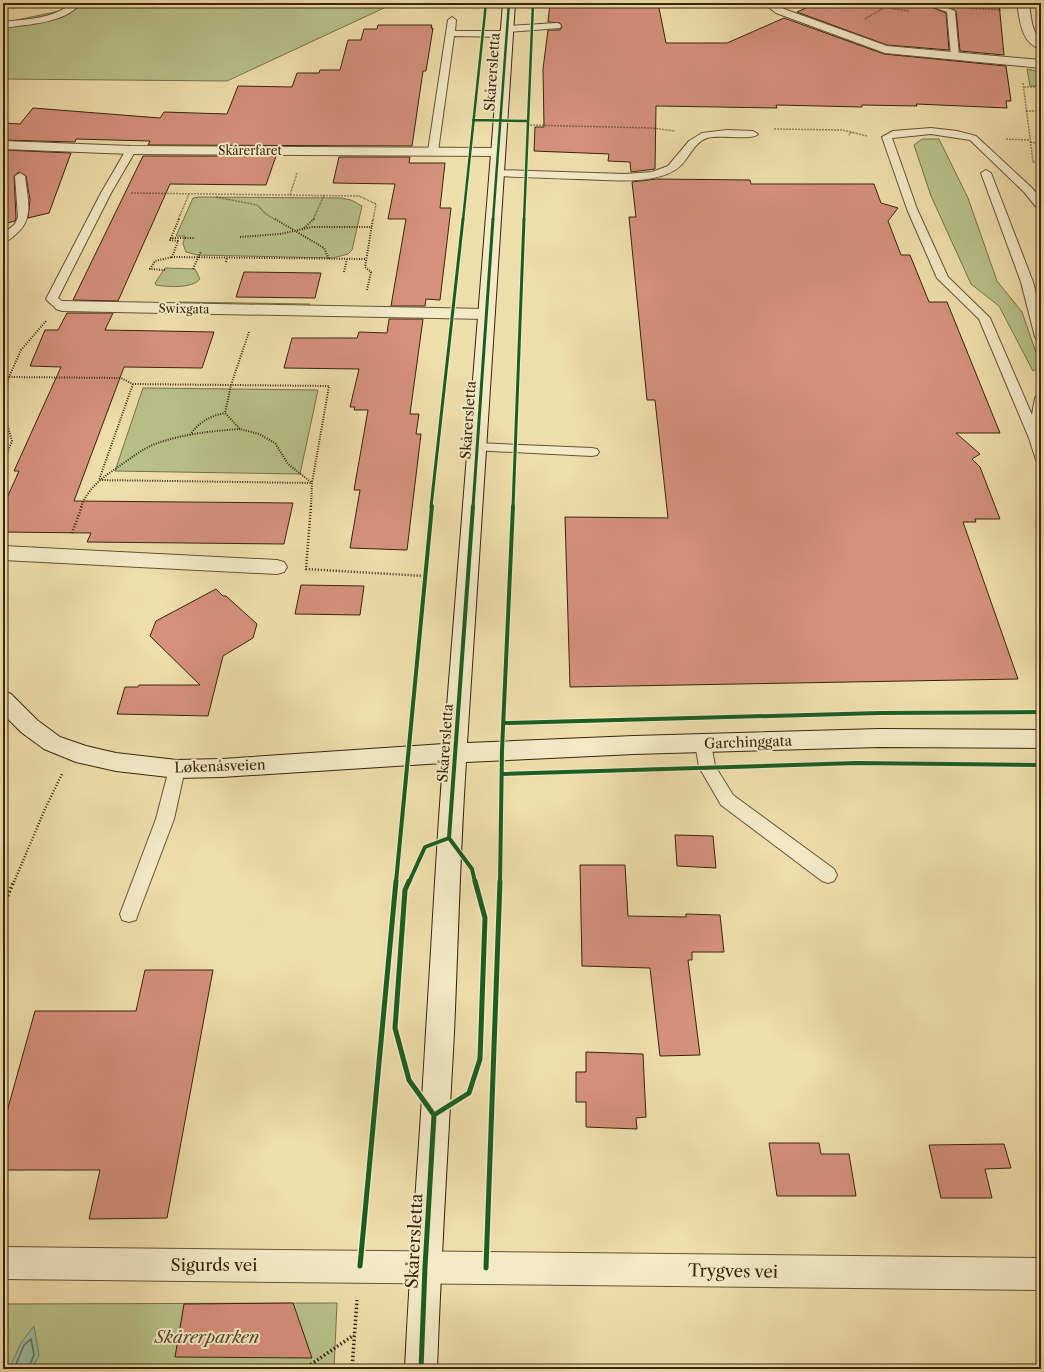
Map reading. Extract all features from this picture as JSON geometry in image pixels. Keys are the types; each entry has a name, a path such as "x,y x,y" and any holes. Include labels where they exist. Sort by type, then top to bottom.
{"street":[{"name":"Skårersletta","path":"421,1369 425,1267 440,1032 449,838 476,447 487,314 497,152 509,3"},
{"path":"769,3 780,11 885,49 1041,64"},
{"path":"1023,3 1027,30 1033,40 1041,45"},
{"name":"Skårerfaret","path":"3,145 131,150 497,152"},
{"name":"Swixgata","path":"62,306 487,314"},
{"path":"3,553 277,567"},
{"name":"Løkenåsveien","path":"3,700 29,726 58,746 84,756 116,762 176,769 222,768 456,752"},
{"name":"Garchinggata","path":"456,752 880,738 1041,739"},
{"name":"Sigurds vei","path":"3,1263 425,1267"},
{"name":"Trygves vei","path":"425,1267 1041,1274"}],"lane":[{"path":"3,25 58,15 70,9 77,3"},
{"path":"927,3 950,11 955,56"},
{"path":"433,151 452,20"},
{"path":"450,32 507,28"},
{"path":"1041,206 1028,190 973,138 957,134 931,131 893,134 887,137 912,209 943,278 984,318 1036,438 1041,457"},
{"path":"496,173 625,177 653,175 672,168 692,143 705,135 727,133 753,134"},
{"name":"Swixgata","path":"62,306 52,299 106,193 131,150"},
{"path":"986,173 1027,282 1041,337"},
{"path":"3,239 22,222 24,214 20,176"},
{"path":"1036,438 1041,398"},
{"path":"476,447 592,452"},
{"path":"703,743 707,767 728,800 828,875"},
{"path":"129,914 165,819 176,769"}],"path":[{"path":"872,3 884,7"},
{"path":"950,11 955,8 1006,10"},
{"path":"1020,62 1033,162 1041,162"},
{"path":"1024,87 1041,87"},
{"path":"1026,111 1041,111"},
{"path":"500,121 527,121 527,124 652,128 662,130"},
{"path":"526,174 527,124"},
{"path":"1030,142 1041,144"},
{"path":"290,195 298,169"},
{"path":"106,193 359,196 376,204 365,267 371,272 369,282"},
{"path":"170,238 189,194"},
{"path":"296,231 309,225 324,195"},
{"path":"216,197 257,205 266,214 324,248 329,259"},
{"path":"240,237 296,231 312,227 372,227"},
{"path":"170,238 195,238"},
{"path":"170,238 170,240 178,241 172,257"},
{"path":"193,269 201,251"},
{"path":"165,270 150,269 155,261 172,257 366,259"},
{"path":"226,262 227,257"},
{"path":"344,272 347,259"},
{"path":"225,413 232,385 256,310"},
{"path":"3,402 8,377 21,350 47,320"},
{"path":"8,377 121,378 133,384 329,386 312,483 306,570 424,576"},
{"path":"100,480 133,384"},
{"path":"3,409 12,441 3,463"},
{"path":"225,413 240,428"},
{"path":"190,435 194,428 203,420 225,413"},
{"path":"70,538 84,499 100,480 155,444 190,435 240,428 259,434 275,443 288,464 312,483"},
{"path":"100,480 312,483"},
{"path":"423,583 425,568"},
{"path":"3,907 45,809 63,773"},
{"path":"352,1369 360,1266"},
{"path":"304,1369 354,1335"}],"green space":[{"path":"97,3 383,3 384,8 227,81 3,79 3,23"},
{"path":"1027,69 1036,71 1041,75 1041,86 1030,86"},
{"path":"922,139 939,139 968,198 997,281 1022,312 1041,367 1033,371 999,306 971,284 931,196 914,145"},
{"path":"193,198 341,198 351,200 362,206 352,250 348,254 333,258 197,255 186,252 183,244 185,236 176,236"},
{"path":"165,268 195,269 200,279 186,286 173,287 156,285 155,283"},
{"path":"178,302 310,304 309,306 177,305"},
{"path":"143,388 318,390 300,474 115,471"},
{"name":"Skårerparken","path":"337,1303 334,1369 3,1369 3,1304"}],"water":[{"path":"34,1326 39,1356 31,1369 9,1369 21,1343"}],"building":[{"path":"550,3 658,3 666,43 727,43 784,18 884,54 1006,66 1011,101 1006,101 1007,108 916,104 917,106 862,105 862,107 776,105 777,108 656,106 655,169 631,172 630,162 608,161 609,154 534,151 535,127 544,127 543,69 548,30 560,30 562,27 560,23 548,22"},
{"path":"817,3 922,3 946,13 949,50 887,45 797,12"},
{"path":"939,3 999,3 1004,55 960,51 956,11"},
{"path":"378,25 432,25 431,28 433,28 426,71 423,71 412,146 148,145 150,141 76,139 75,142 3,140 3,123 20,124 33,108 160,118 164,112 227,114 238,86 292,87 297,73 319,73 320,70 340,70 348,40 361,40 364,29 377,29"},
{"path":"3,150 71,153 49,213 28,218 30,200 26,176 19,172 14,176 15,221 3,224"},
{"path":"143,156 276,156 266,185 170,184 118,301 73,300"},
{"path":"339,157 410,157 409,163 445,163 440,208 451,208 440,300 426,299 425,306 391,306 406,219 388,219 395,184 333,183"},
{"path":"656,179 750,180 751,184 874,184 881,203 898,208 888,221 901,255 910,255 929,302 947,302 1000,433 956,433 980,454 972,459 980,467 1000,519 975,519 976,522 963,522 1018,679 570,687 565,517 668,518 655,400 647,400 629,217 636,217 632,182"},
{"path":"244,272 321,273 315,298 236,297"},
{"path":"67,313 113,313 105,330 214,332 202,368 124,367 74,501 293,503 284,544 87,542 91,533 3,532 3,507 19,471 14,471 61,367 30,366 45,330 58,330"},
{"path":"389,319 423,319 410,414 419,414 416,434 421,434 407,550 350,548 360,490 354,490 368,410 354,410 355,407 350,407 359,369 284,368 292,338 357,338 359,332 387,333"},
{"path":"301,585 364,586 360,615 295,614"},
{"path":"216,589 257,624 253,638 223,656 208,716 117,714 125,687 138,687 139,685 200,685 150,636 156,621"},
{"path":"675,835 713,836 716,868 677,866"},
{"path":"580,865 625,865 628,916 686,917 686,914 720,915 724,952 692,952 692,960 688,960 700,1055 660,1056 650,968 582,966"},
{"path":"145,970 213,970 167,1218 89,1219 100,1170 3,1170 3,1126 35,1011 136,1011"},
{"path":"586,1052 643,1054 646,1117 636,1118 637,1129 586,1127 586,1102 576,1102 576,1072 586,1072"},
{"path":"769,1143 819,1143 821,1154 849,1154 856,1196 777,1196"},
{"path":"1004,1144 1011,1168 985,1169 992,1198 941,1198 929,1145"},
{"path":"293,1303 312,1358 175,1357 184,1304"}],"cycle path":[{"path":"360,1266 424,576 486,3"},
{"path":"449,838 509,3"},
{"path":"486,1268 502,815 502,750 516,450 527,121 533,3"},
{"path":"473,120 527,121"},
{"path":"504,723 880,713 1041,712"},
{"path":"502,774 857,763 1041,765"},
{"path":"434,1115 409,1080 395,1028 405,890 425,847 449,838"},
{"path":"434,1115 469,1093 480,1059 485,918 472,869 449,838"},
{"path":"421,1369 425,1267 434,1115"}]}
